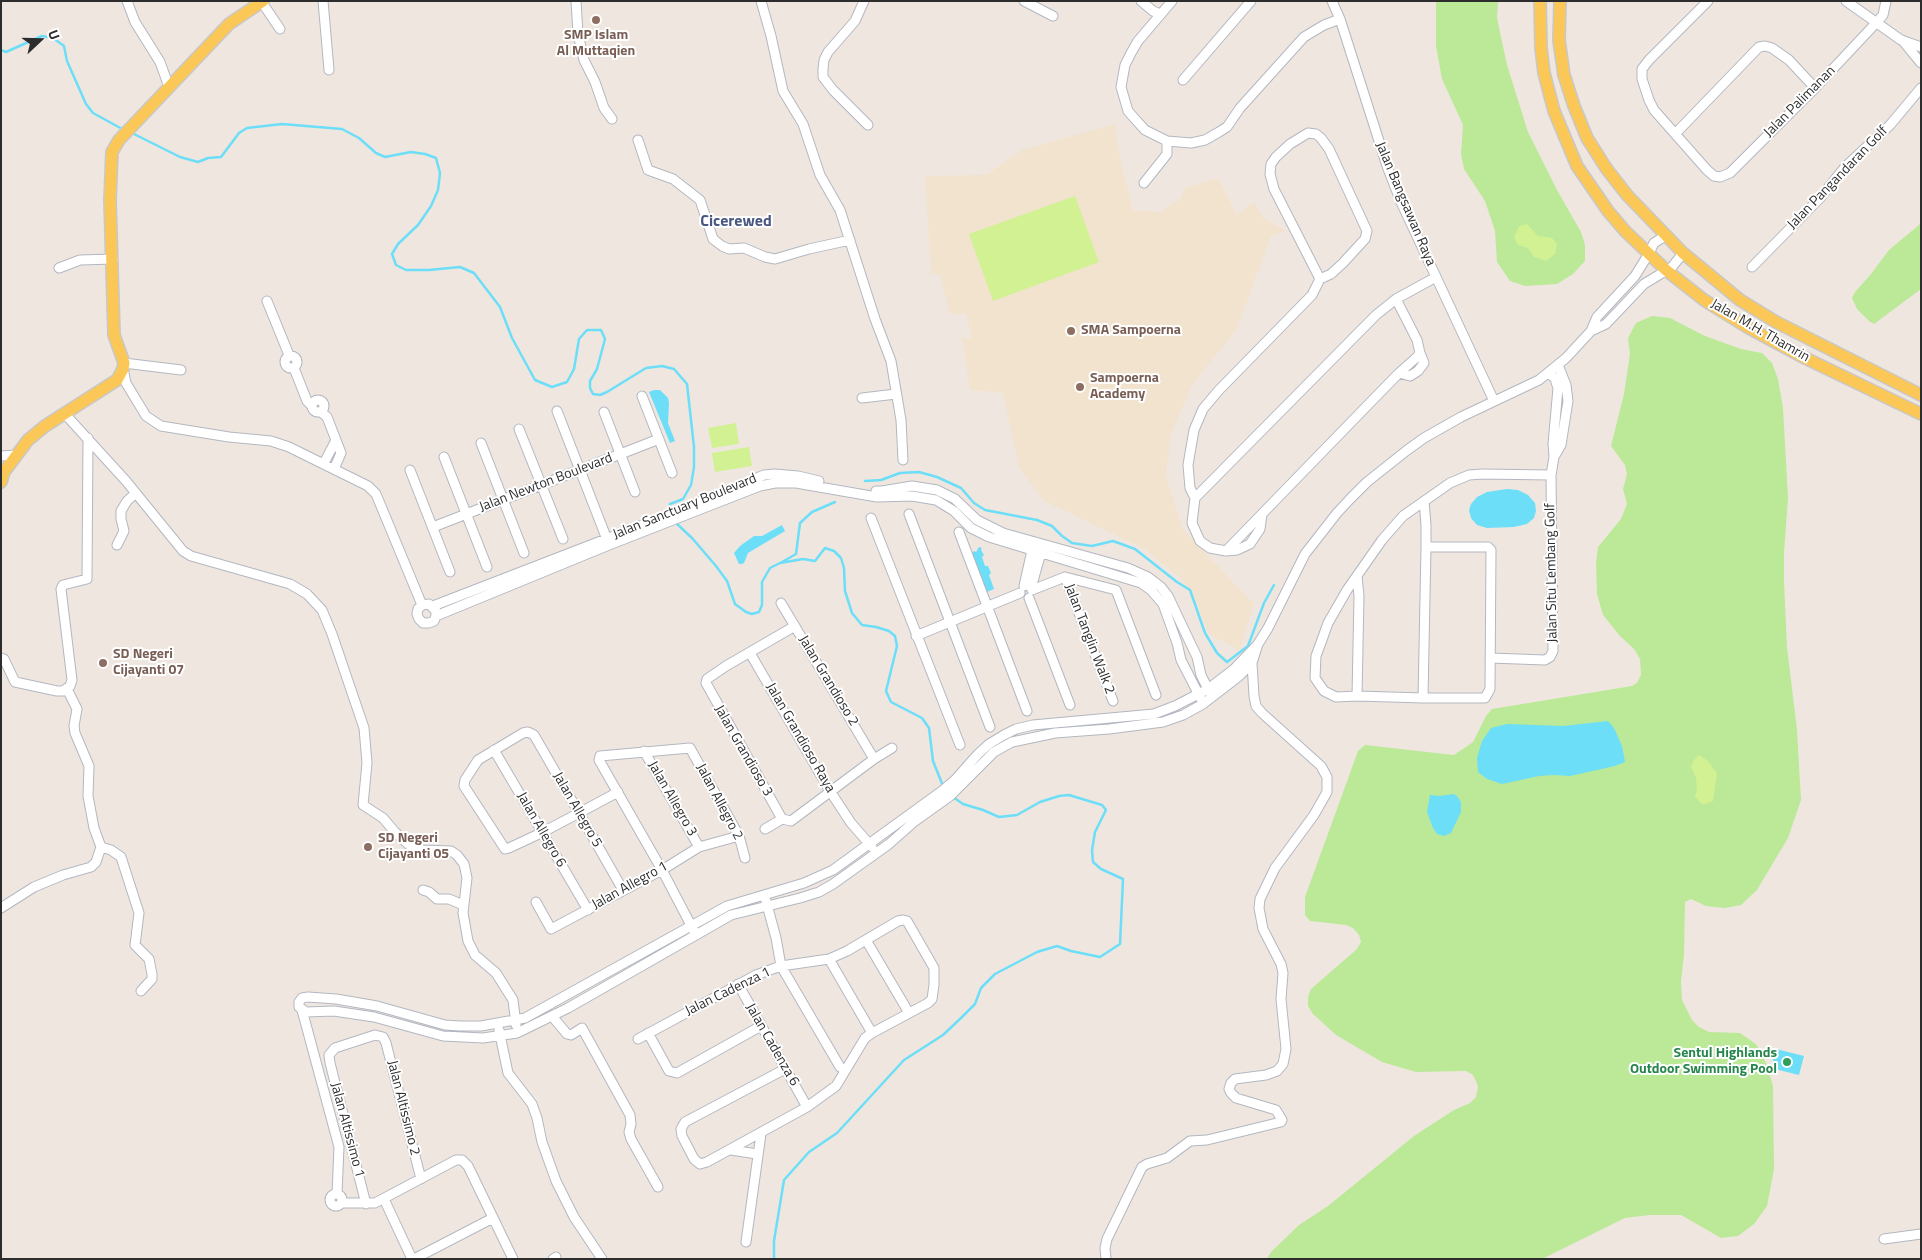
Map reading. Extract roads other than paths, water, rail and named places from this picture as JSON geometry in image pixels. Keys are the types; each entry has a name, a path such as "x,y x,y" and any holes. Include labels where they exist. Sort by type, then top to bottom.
{"main road":[{"name":"Jalan M.H. Thamrin","path":"1540,1 1541,48 1544,73 1554,112 1566,141 1577,166 1608,211 1648,255 1704,300 1749,328 1803,357 1921,414"},
{"name":"Jalan M.H. Thamrin","path":"1560,1 1558,40 1564,75 1574,106 1587,138 1606,168 1627,195 1683,253 1740,300 1776,322 1921,395"},
{"path":"1,482 4,472 28,440 64,413 117,380 124,366 114,335 110,200 112,152 119,140 229,24 262,2"}],"street":[{"path":"128,1 136,22 160,62 169,87"},
{"path":"323,1 329,70"},
{"path":"576,1 578,34 584,60 595,82 604,108 612,119"},
{"path":"761,1 772,36 783,91 803,124 820,175 840,210 891,361 901,420 903,460"},
{"path":"864,1 855,21 828,52 822,69 823,77 833,90 868,125"},
{"path":"1024,1 1053,16"},
{"path":"1141,1 1160,14"},
{"path":"1172,1 1131,53 1125,64 1121,87 1128,111 1145,130 1167,141 1191,143 1205,140 1227,127 1240,108 1304,37 1324,25 1340,19"},
{"path":"1183,80 1252,1"},
{"name":"Jalan Bangsawan Raya","path":"1332,1 1340,19 1387,166 1436,278 1494,401"},
{"path":"1708,1 1655,53 1642,69 1642,79 1648,100 1654,110 1675,134 1759,47 1772,48 1789,60 1815,88"},
{"path":"1846,1 1901,40 1921,47"},
{"name":"Jalan Palimanan","path":"1675,134 1714,176 1720,177 1730,173 1815,88 1876,23 1883,15 1886,1"},
{"path":"262,2 280,29"},
{"path":"1901,40 1921,64"},
{"name":"Jalan Pangandaran Golf","path":"1752,267 1820,198 1845,167 1890,125 1921,88"},
{"path":"1320,279 1274,189 1270,174 1271,164 1276,157 1290,144 1308,133 1316,134 1325,143 1367,231 1365,239 1343,263 1331,274 1320,279 1312,295 1219,390 1203,409 1192,436 1188,466 1190,488 1195,498 1192,523 1200,542 1210,548 1226,551 1420,353 1417,340 1396,299"},
{"path":"638,140 648,169 670,177 700,200 713,239 722,246 744,248 775,259 850,240"},
{"path":"1144,183 1167,154 1167,141"},
{"path":"1591,331 1597,317 1635,276 1654,243 1665,236"},
{"path":"302,1010 355,1014 443,1036 483,1038 517,1033 552,1016 693,930 727,906 820,877 946,794 964,781 994,752 1012,742 1055,734 1163,722 1183,715 1203,704 1210,693 1258,644 1305,554 1337,513 1367,482 1424,438 1523,388 1549,372 1591,331 1606,324 1644,284 1676,264 1683,253"},
{"path":"59,268 80,260 113,258"},
{"path":"1195,498 1367,324 1396,299 1436,278"},
{"path":"267,301 289,356 285,359 285,364 289,368 294,368 307,402 312,406 316,400 323,402 325,406 321,412 327,417 341,453 334,469"},
{"name":"Jalan Situ Lembang Golf","path":"1554,457 1561,445 1568,401 1566,385 1558,365"},
{"path":"181,370 124,366 126,383 146,416 161,426 229,437 271,441 324,463 368,486 376,494 422,605"},
{"name":"Jalan Situ Lembang Golf","path":"1490,658 1545,660 1552,655 1551,475 1554,457 1553,444 1558,388 1555,378 1549,372"},
{"path":"862,398 896,394"},
{"path":"642,396 672,473"},
{"path":"557,411 608,541"},
{"path":"1555,411 1565,414"},
{"path":"604,412 635,492"},
{"path":"64,413 136,493 177,545 190,556 290,584 307,594 322,610 364,728 367,763 362,799 363,805 383,818 409,845 422,850 444,850 457,855 466,872 463,905 466,931 471,948 475,955 496,973 504,985 515,1009 517,1033"},
{"path":"519,429 563,539"},
{"path":"1,658 4,659 15,682 57,691 67,689 70,686 72,680 61,589 63,585 87,580 88,438"},
{"name":"Jalan Newton Boulevard","path":"433,528 659,439"},
{"path":"324,463 336,440"},
{"path":"481,443 524,553"},
{"path":"1,456 16,456"},
{"path":"444,457 487,567"},
{"path":"410,470 450,572"},
{"name":"Jalan Sanctuary Boulevard","path":"433,606 660,522 708,502 764,475 798,476 846,488 882,492 912,486 937,490 955,499 977,520 1003,533 1141,583 1151,590 1163,604 1181,660 1203,704"},
{"path":"1426,548 1483,546 1491,550 1490,692 1485,698 1330,695 1318,684 1314,672 1316,656 1328,623 1340,601 1382,540 1403,516 1450,483 1469,475 1551,475"},
{"path":"117,545 124,531 121,511 127,501 136,493"},
{"path":"1423,698 1426,548 1424,501"},
{"path":"909,514 990,728"},
{"path":"871,518 960,745"},
{"path":"959,532 1027,711"},
{"name":"Jalan Sanctuary Boulevard","path":"436,616 608,541"},
{"path":"1038,547 1027,591 1070,705"},
{"name":"Jalan Sanctuary Boulevard","path":"1038,547 1128,568 1148,576 1168,596 1197,657 1210,693"},
{"path":"1357,576 1359,596 1357,696"},
{"path":"916,636 1027,591 1065,578 1116,590 1156,695"},
{"name":"Jalan Tanglin Walk 2","path":"1065,578 1113,701"},
{"name":"Jalan Grandioso 2","path":"781,603 874,759"},
{"path":"422,605 433,606 436,611 434,621 424,623 419,619 418,609 422,605"},
{"path":"750,653 795,626"},
{"path":"1177,643 1187,638"},
{"path":"1106,1259 1105,1248 1107,1239 1142,1167 1167,1158 1190,1141 1207,1140 1281,1122 1282,1120 1276,1110 1236,1098 1230,1093 1229,1089 1233,1081 1240,1078 1266,1075 1277,1070 1283,1064 1286,1050 1281,999 1283,973 1281,964 1263,929 1259,908 1260,899 1275,868 1314,815 1327,792 1328,782 1318,762 1285,735 1256,706 1252,663 1258,644"},
{"name":"Jalan Grandioso 3","path":"750,653 707,679 706,683 782,819"},
{"name":"Jalan Grandioso Raya","path":"750,653 830,791 851,823 877,852"},
{"path":"513,1259 464,1161 460,1160 374,1203 341,1203 335,1206 330,1201 330,1197 337,1194 339,1147 302,1010 299,1007 299,1002 302,998 311,997 377,1006 445,1025 481,1026 525,1018 693,930 731,915 819,892 833,884 877,852 946,794 955,780 989,744 1016,729 1061,722 1108,720 1154,714 1199,694 1210,693 1238,678 1252,663"},
{"path":"1191,679 1202,675"},
{"path":"1,908 34,886 64,874 91,867 96,862 101,847 94,828 89,804 87,789 89,766 75,733 74,726 77,709 67,689"},
{"name":"Jalan Allegro 5","path":"494,750 528,732 534,735 623,890"},
{"name":"Jalan Allegro 2","path":"644,751 690,748 739,836 745,858"},
{"path":"765,830 782,819 791,821 874,759 892,748"},
{"path":"494,750 478,760 465,780 464,786 505,849 579,814 618,792"},
{"name":"Jalan Allegro 6","path":"494,750 588,910"},
{"path":"644,751 600,756 599,760 662,870 693,930"},
{"name":"Jalan Allegro 3","path":"644,751 699,847"},
{"name":"Jalan Allegro 1","path":"536,902 551,929 662,870 699,847 739,836"},
{"path":"101,847 111,850 121,857 139,913 135,944 149,959 152,974 152,979 141,991"},
{"path":"423,890 429,892 437,899 450,899 463,905"},
{"path":"764,896 776,938 781,966 840,1067 845,1070"},
{"name":"Jalan Cadenza 1","path":"638,1039 756,975 781,966 829,959 903,920 907,922 934,968 935,977 932,999 909,1013"},
{"path":"786,1068 685,1122 681,1129 682,1136 694,1160 700,1164 708,1162 807,1107 836,1086 865,1038 909,1013 866,940"},
{"path":"829,959 872,1033"},
{"name":"Jalan Cadenza 6","path":"738,984 807,1107"},
{"path":"552,1016 567,1034 571,1035 582,1028 630,1115 631,1124 629,1132 631,1139 658,1187"},
{"path":"497,1023 508,1074 532,1104 542,1142 556,1181 574,1217 602,1259"},
{"path":"648,1033 669,1071 677,1073 761,1026"},
{"name":"Jalan Altissimo 2","path":"328,1055 335,1048 375,1035 383,1037 421,1179"},
{"name":"Jalan Altissimo 1","path":"328,1055 366,1204"},
{"path":"746,1242 761,1134"},
{"path":"731,1150 757,1154"},
{"path":"384,1199 413,1259 493,1218"},
{"path":"1884,1239 1921,1234"}],"water":[{"path":"660,390 668,398 668,423 675,441 670,443 649,392"},
{"path":"1507,489 1518,490 1528,495 1535,503 1536,511 1534,518 1527,524 1514,527 1487,528 1477,525 1471,518 1469,510 1471,504 1477,497 1487,492"},
{"path":"782,525 785,531 748,553 744,563 739,564 734,553 740,546 754,536 762,536"},
{"path":"979,547 982,548 985,566 988,566 991,573 989,575 994,589 987,592 971,554 974,551 976,552"},
{"path":"1608,721 1614,728 1622,746 1625,762 1615,766 1570,776 1539,776 1502,784 1487,779 1478,772 1477,758 1482,741 1491,728 1507,724 1563,726"},
{"path":"1453,794 1461,802 1461,812 1451,833 1444,836 1437,834 1427,812 1430,795"},
{"name":"Sentul Highlands Outdoor Swimming Pool","path":"1776,1049 1804,1056 1799,1075 1771,1068"}],"waterway":[{"path":"1,50 6,52 42,36 53,38 64,46 67,61 86,104 93,113 124,130"},
{"path":"132,133 180,157 198,162 208,158 221,157 239,133 247,128 282,124 342,129 359,138 376,153 385,157 411,152 436,158 440,173 438,190 431,206 418,225 398,244 392,254 396,265 406,270 460,267 474,273 500,307 512,338 535,380 552,387 567,382 574,369 579,339 587,330 601,330 605,339 597,369 590,381 590,388 593,394 600,395 607,392 646,368 662,366 674,369 687,384 694,447 694,467 691,485 683,499 670,504 667,512"},
{"path":"865,481 881,480 900,473 919,472 937,477 961,488 974,503 985,510 1037,520 1052,526 1072,543 1092,546 1113,541 1135,549 1190,590 1205,633 1217,653 1227,662 1248,646 1264,603 1274,585"},
{"path":"782,562 796,554 800,523 812,512 835,502"},
{"path":"676,523 692,538 727,581 735,604 752,614 759,612 762,605 762,582 770,568 780,563 803,559 815,561 825,548 834,551 841,558 844,568 845,591 852,613 862,625 889,631 895,636 897,646 886,691 891,702 922,718 929,728 933,761 943,786"},
{"path":"774,1259 774,1241 784,1180 809,1152 837,1133 904,1060 943,1035 961,1018 975,1004 981,988 995,974 1037,952 1057,946 1100,957 1120,944 1123,879 1101,869 1093,862 1092,850 1095,832 1106,810 1102,805 1069,795 1059,796 1040,802 1017,815 999,817 963,804 953,797"}],"place":[{"name":"SMP Islam Al Muttaqien","path":"596,20"},
{"name":"SMA Sampoerna","path":"1071,331"},
{"name":"Sampoerna Academy","path":"1080,387"},
{"name":"SD Negeri Cijayanti 07","path":"103,663"},
{"name":"SD Negeri Cijayanti 05","path":"368,847"},
{"name":"Sentul Highlands Outdoor Swimming Pool","path":"1787,1062"}],"district":[{"name":"Cicerewed","path":"736,222"}]}
